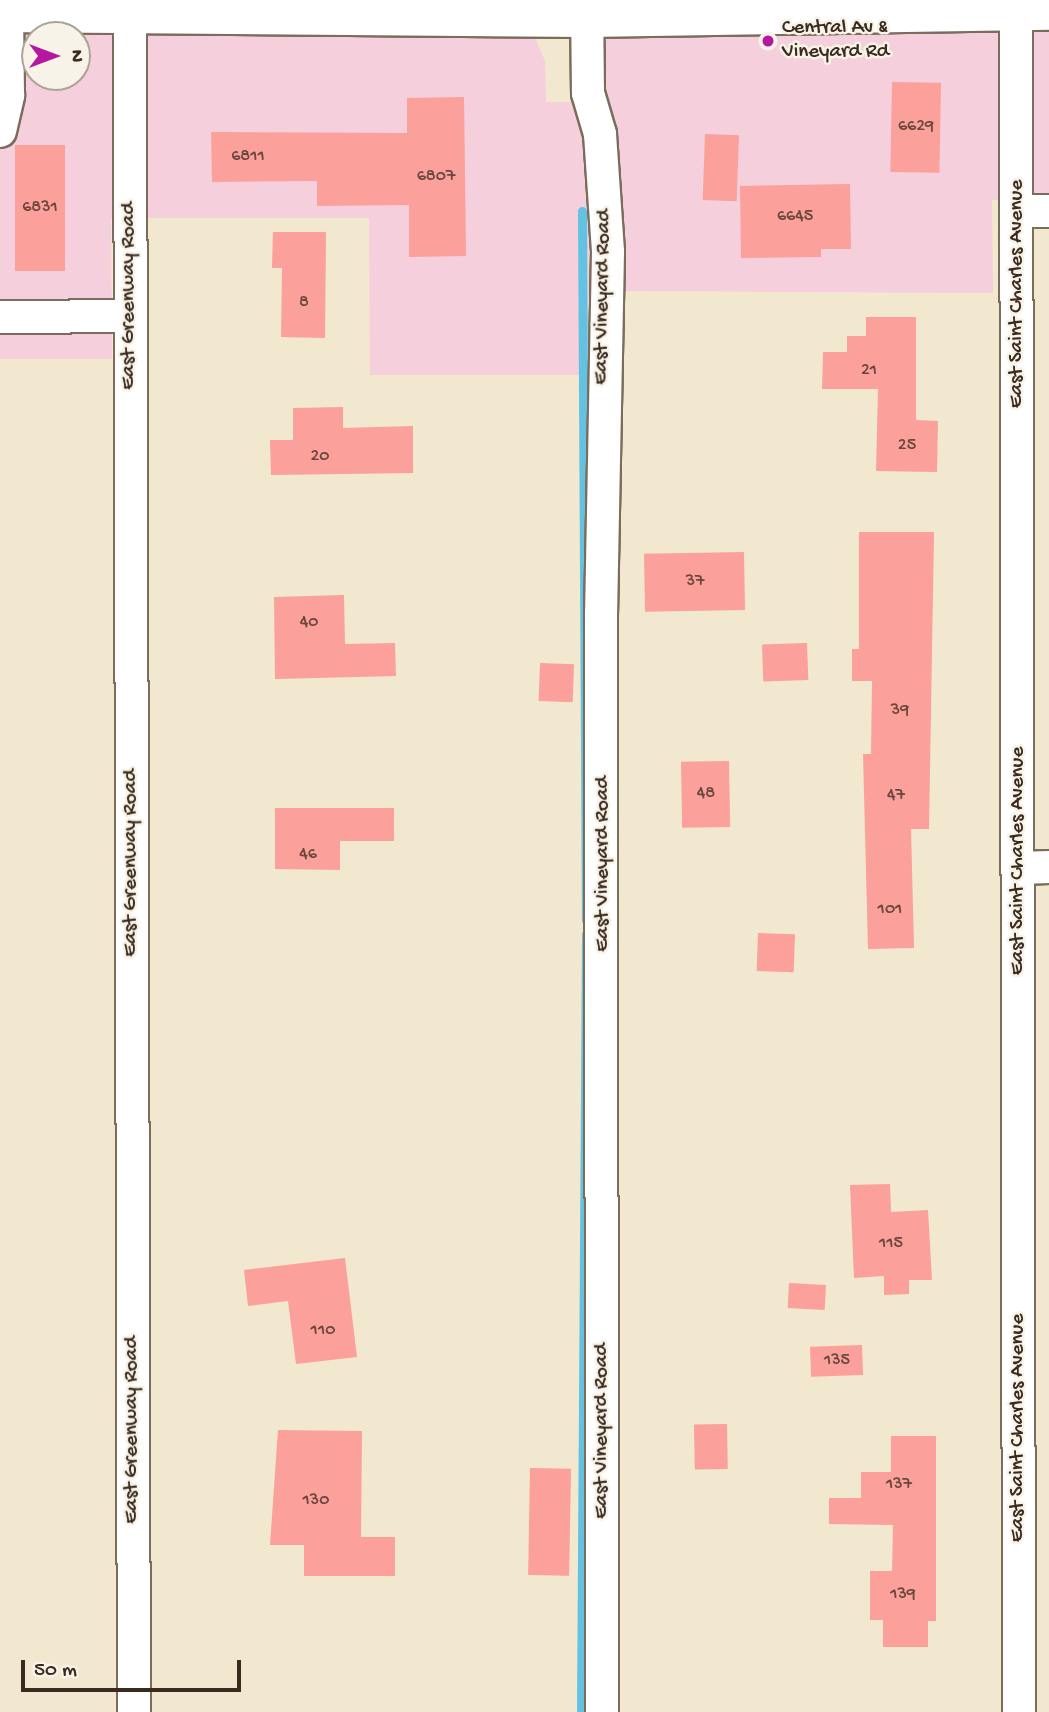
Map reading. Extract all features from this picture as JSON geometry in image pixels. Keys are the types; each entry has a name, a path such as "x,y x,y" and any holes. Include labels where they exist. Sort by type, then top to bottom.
{"main road":[{"path":"3,13 587,9 1033,11"}],"street":[{"name":"East Vineyard Road","path":"587,9 588,93 600,134 608,252 601,600 602,1712"},
{"name":"East Saint Charles Avenue","path":"1019,1712 1034,868 1018,211 1033,11"},
{"path":"0,131 8,95 3,13"},
{"name":"East Greenway Road","path":"130,14 134,1712"},
{"path":"1018,211 1049,211"},
{"path":"0,317 130,316"}],"shaded area":[{"path":"1049,17 1049,200 992,200 993,293 614,291 599,79 602,47 613,29"},
{"path":"0,22 21,22 21,91 91,91 91,24 532,31 545,61 546,102 577,102 592,161 587,375 370,375 369,218 111,218 112,359 0,359"}],"building":[{"path":"892,82 941,83 939,173 890,172"},
{"path":"464,97 466,256 409,257 409,205 317,206 317,181 212,182 211,132 407,133 407,98"},
{"path":"705,134 739,135 737,201 703,200"},
{"path":"15,145 65,145 65,271 15,271"},
{"path":"850,184 851,249 821,249 821,257 741,258 740,186"},
{"path":"273,232 326,232 325,338 281,337 282,268 272,268"},
{"path":"866,317 916,317 916,420 938,421 937,472 876,471 878,389 822,389 823,352 847,352 847,336 866,336"},
{"path":"343,407 343,428 413,426 413,473 271,475 270,440 293,440 293,408"},
{"path":"859,532 934,532 929,829 911,829 914,948 868,949 863,754 871,754 872,681 852,681 852,649 859,649"},
{"path":"744,552 745,610 645,612 644,554"},
{"path":"344,595 345,644 395,643 396,676 275,679 274,597"},
{"path":"807,643 808,680 763,682 762,645"},
{"path":"540,663 574,664 573,702 539,701"},
{"path":"729,761 730,827 682,828 681,762"},
{"path":"275,808 394,808 394,841 340,841 340,870 275,869"},
{"path":"758,933 795,934 794,972 757,971"},
{"path":"890,1184 891,1212 928,1210 932,1280 909,1280 909,1294 884,1295 884,1276 854,1278 850,1185"},
{"path":"345,1258 357,1357 296,1364 288,1301 248,1306 244,1270"},
{"path":"789,1283 826,1285 825,1310 788,1308"},
{"path":"862,1345 863,1375 811,1377 810,1347"},
{"path":"727,1424 728,1469 695,1470 694,1425"},
{"path":"278,1430 362,1431 361,1537 395,1537 395,1576 304,1576 304,1545 270,1545"},
{"path":"891,1436 936,1436 936,1621 928,1621 928,1647 883,1647 883,1620 870,1620 870,1571 892,1571 893,1525 829,1524 829,1498 861,1498 861,1472 891,1472"},
{"path":"530,1468 571,1469 569,1576 528,1575"}],"waterway":[{"path":"582,211 586,920"},
{"path":"581,1712 586,934"}],"place":[{"name":"Central Av & Vineyard Rd","path":"768,41"}]}
